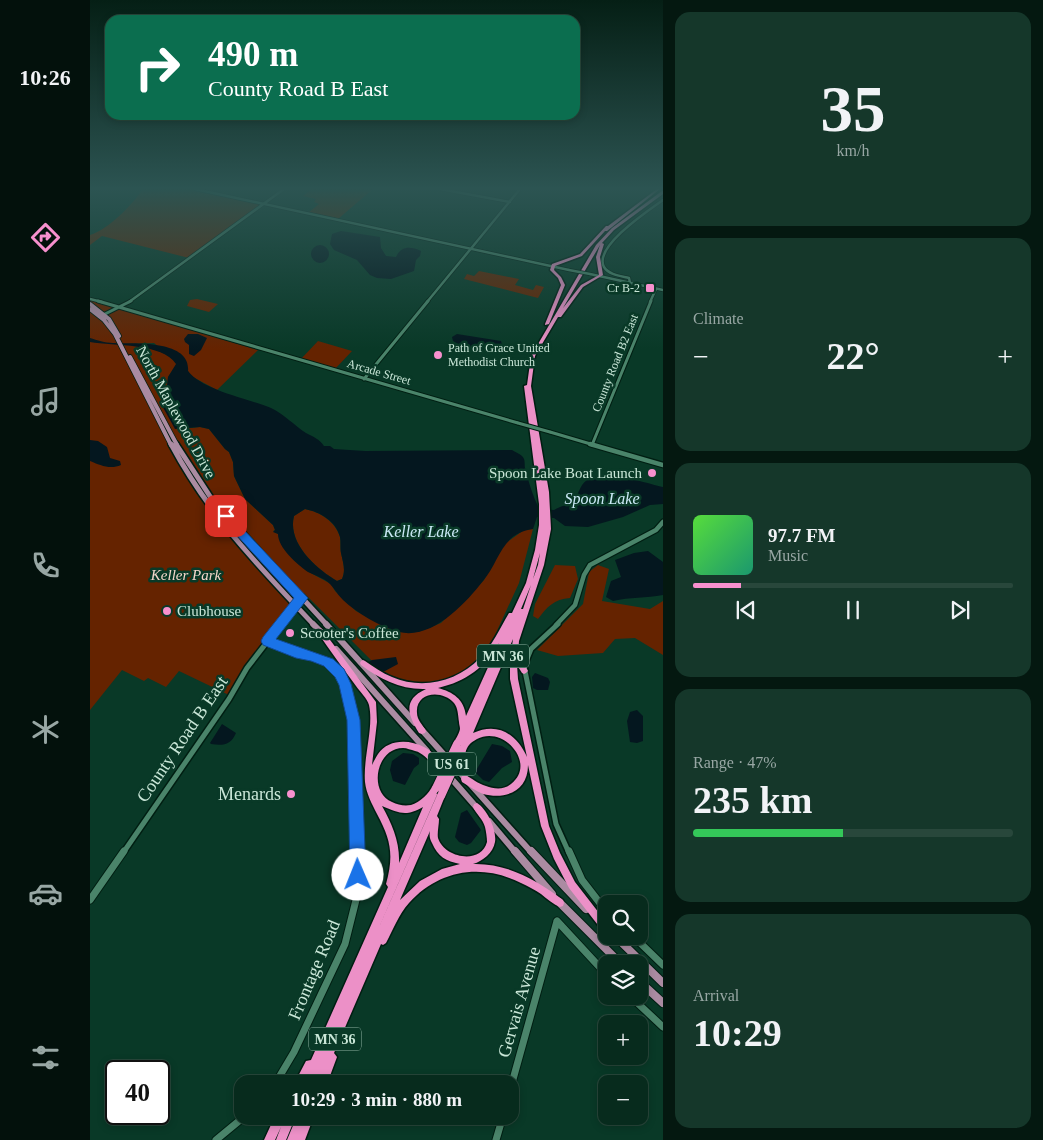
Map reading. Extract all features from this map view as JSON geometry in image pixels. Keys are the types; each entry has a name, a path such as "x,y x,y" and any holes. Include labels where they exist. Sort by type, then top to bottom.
{"highway":[{"path":"547,324 562,284 560,278 552,270 553,266 558,262 581,254 592,242"},
{"name":"MN 36","path":"545,504 526,386 530,357 547,324 596,242"},
{"name":"MN 36","path":"310,1075 378,920 461,746 540,568 546,542 545,504 530,386 532,362 542,339 593,251 601,242"},
{"path":"542,339 582,286 602,273 598,254 604,242"},
{"name":"MN 36","path":"461,746 462,732 529,583 545,522"},
{"path":"540,568 514,651 515,688 545,826 557,856 572,885 598,918"},
{"path":"363,663 383,678 408,686 439,685 462,676 475,668 487,656 529,583"},
{"path":"320,631 365,692 373,709 368,780 372,794 393,836 396,852 394,870 378,920"},
{"path":"514,651 524,671"},
{"path":"422,731 413,715 413,706 420,696 437,690 451,694 460,704 464,716 462,732"},
{"path":"461,746 484,732 500,734 510,739 519,748 523,758 524,769 517,785 503,793 486,792 466,779"},
{"path":"437,762 417,748 400,745 383,753 376,761 373,772 376,790 382,800 392,807 403,809 415,808 437,793"},
{"path":"437,793 434,823 435,840 445,855 457,861 474,861 483,855 490,846 489,824 477,806"},
{"name":"MN 36","path":"320,1075 361,981 437,793"},
{"path":"361,981 399,909 414,892 443,874 472,867 506,870 538,885 560,903"},
{"path":"325,1075 355,994"},
{"path":"304,1075 327,1035"},
{"path":"269,1140 276,1125"},
{"path":"281,1140 287,1125"},
{"path":"292,1140 298,1125"},
{"path":"300,1140 306,1125"}],"main road":[{"name":"North Maplewood Drive","path":"90,304 105,315 114,325 119,339 197,479 226,516 302,598"},
{"name":"North Maplewood Drive","path":"90,309 100,317 119,339"},
{"name":"North Maplewood Drive","path":"125,350 185,469 202,497 233,536 295,604"},
{"name":"US 61","path":"302,598 363,663 541,863 598,920"},
{"name":"US 61","path":"295,604 477,806 560,903 612,955"},
{"path":"624,945 663,983"},
{"path":"648,989 663,1003"}],"street":[{"path":"100,317 120,308 211,242"},
{"path":"441,242 663,290"},
{"path":"364,378 477,242"},
{"path":"612,242 603,257 602,263 604,268 612,273 629,278 630,283"},
{"name":"County Road B2 East","path":"592,445 656,288"},
{"name":"Arcade Street","path":"90,299 663,465"},
{"path":"598,901 582,880 556,824 524,671 526,655 576,604 581,594 586,571 590,565 656,530 663,522"},
{"name":"County Road B East","path":"90,900 229,699 247,668 295,604 302,598"},
{"name":"Frontage Road","path":"268,641 296,653 322,659 334,667 343,680 354,720 358,865 356,900 344,944 294,1052 280,1075"},
{"name":"Gervais Avenue","path":"514,1075 557,921 598,965"},
{"path":"642,945 663,965"},
{"path":"640,1005 663,1027"},
{"path":"217,1139 234,1125"},
{"path":"496,1140 500,1125"}],"green space":[{"path":"127,242 210,242 189,258"},
{"path":"479,271 519,279 515,285 533,290 536,285 544,287 538,298 464,279 467,274 474,276"},
{"path":"197,299 218,304 209,312 187,306 190,300"},
{"name":"Keller Park","path":"90,300 258,350 217,390 191,376 188,371 154,343 126,344 160,352 177,364 168,377 167,387 161,397 182,429 200,427 209,429 229,452 233,462 234,476 245,499 273,525 275,530 273,531 278,534 295,561 307,571 331,584 335,591 356,611 371,619 418,632 441,623 484,580 503,545 524,530 533,529 519,583 490,646 461,677 418,687 391,680 304,593 284,615 229,695 179,671 166,687 148,678 144,681 122,670 90,710"},
{"path":"318,341 352,351 335,369 301,359"},
{"path":"305,509 316,512 326,518 338,531 344,566 342,579 337,581 320,570 299,545 293,526 294,516"},
{"path":"555,565 575,566 578,579 570,598 551,604 538,619 533,616 535,604"},
{"path":"598,565 609,569 602,601 650,609 663,601 663,655 635,638 615,639 603,653 558,656 537,650 583,604 589,572"}],"water":[{"path":"330,242 380,242 381,248 386,256 396,257 400,251 406,248 421,251 420,256 416,260 414,271 391,279 377,278 370,275 357,260 334,250"},
{"path":"316,245 324,245 329,250 327,261 316,263 311,258 311,250"},
{"path":"188,334 198,334 207,338 201,350 194,356 189,354 189,345 184,339"},
{"path":"457,334 501,341 502,345 490,349 471,348 453,341 452,337"},
{"name":"Keller Lake","path":"90,338 107,342 159,345 171,348 180,353 186,361 188,371 204,384 271,408 324,446 330,446 334,449 365,451 512,450 524,459 529,483 540,509 554,510 569,503 574,500 587,480 604,475 625,477 663,487 663,504 650,505 623,517 588,527 565,526 554,518 537,517 533,529 514,536 508,542 483,581 467,600 447,618 424,631 399,632 369,619 355,610 343,600 328,582 308,572 289,555 281,545 278,534 273,532 275,530 273,525 245,499 234,476 233,462 229,452 209,429 200,427 175,429 160,402 167,387 168,377 176,364 170,357 149,349 90,342","holes":["305,509 327,518 338,531 344,566 342,579 337,581 320,570 299,545 293,526 294,516"]},
{"path":"90,440 98,441 107,447 110,458 120,461 121,465 109,467 90,461"},
{"path":"648,551 663,562 663,595 613,601 606,597 611,581 621,577 615,560 634,553"},
{"path":"396,657 398,664 385,671 375,672 367,663 372,660"},
{"path":"535,673 548,678 550,682 548,690 533,688 532,677"},
{"path":"637,710 643,716 643,741 637,743 630,742 627,721 630,712"},
{"path":"222,724 236,733 234,737 226,744 211,744 210,743"},
{"path":"492,744 502,746 510,751 512,762 502,768 489,782 483,780 475,772"},
{"path":"403,753 413,754 419,758 419,764 414,768 405,785 393,781 390,770 392,761"},
{"path":"467,810 481,830 471,843 467,845 459,842 455,837 461,813"}],"place":[{"name":"Cr B-2","path":"650,288"},
{"name":"Path of Grace United Methodist Church","path":"438,355"},
{"name":"Spoon Lake Boat Launch","path":"652,473"},
{"name":"Clubhouse","path":"167,611"},
{"name":"Scooter's Coffee","path":"290,633"},
{"name":"Menards","path":"291,794"}],"route":[{"path":"226,516 302,598 295,604 268,641 296,653 312,655 329,662 339,673 345,684 354,720 358,875"}],"water label":[{"name":"Spoon Lake","path":"602,498"}]}
